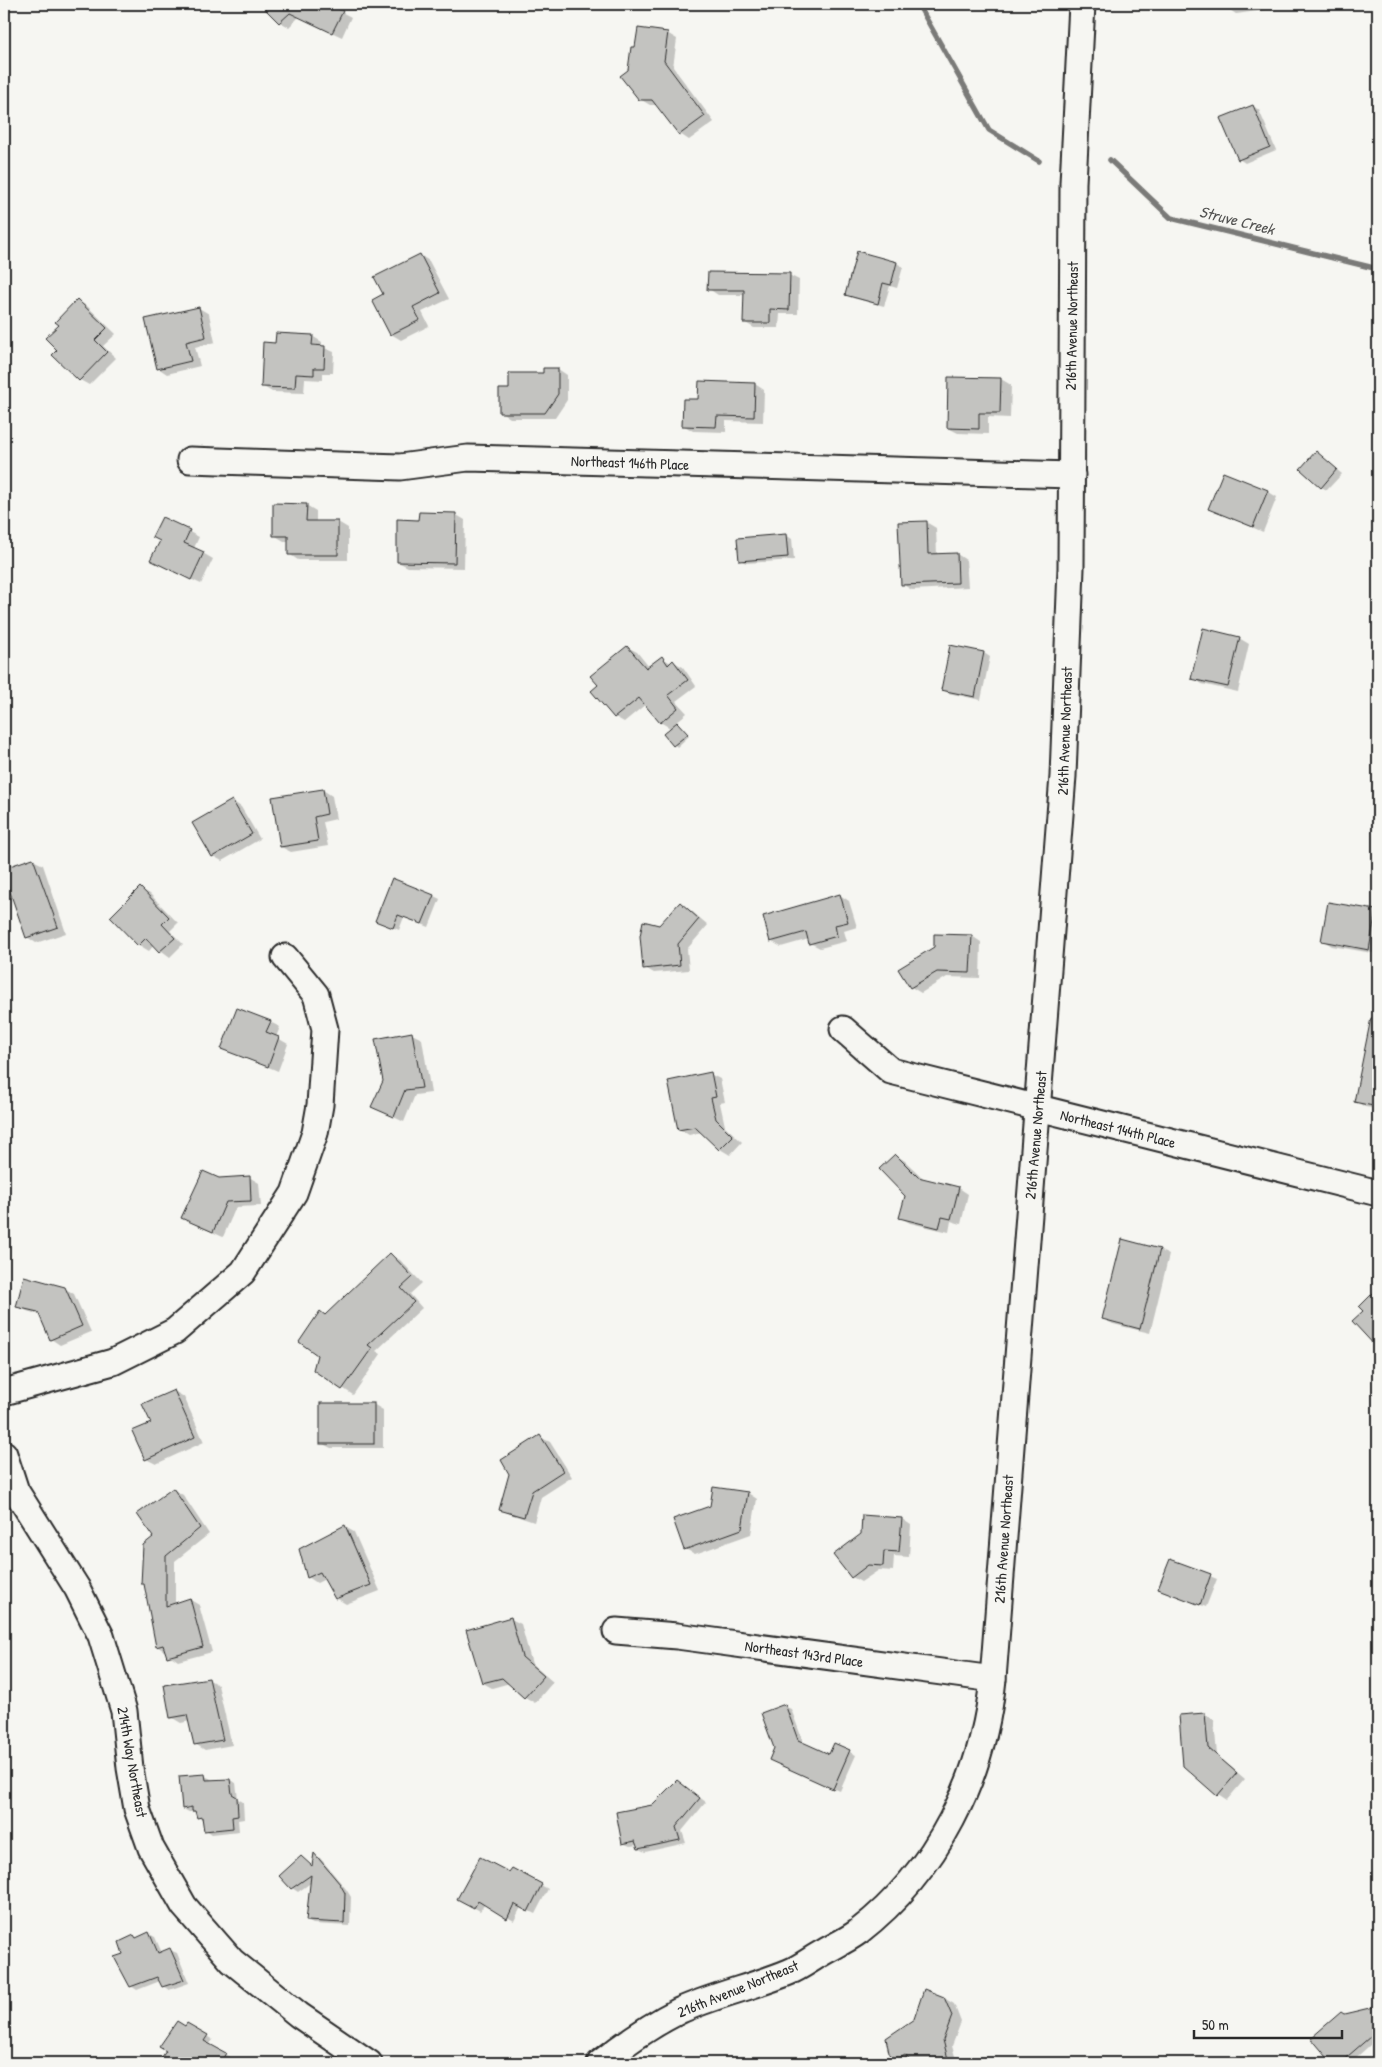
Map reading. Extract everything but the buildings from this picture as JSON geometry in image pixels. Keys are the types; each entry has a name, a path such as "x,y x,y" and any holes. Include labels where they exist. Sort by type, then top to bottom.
{"street":[{"name":"216th Avenue Northeast","path":"600,2063 647,2030 679,2011 790,1971 856,1933 886,1908 913,1878 934,1850 956,1813 971,1780 985,1735 993,1679 1039,1108 1063,776 1071,568 1073,183 1082,4"},
{"name":"Northeast 146th Place","path":"190,460 400,467 468,458 1072,475"},
{"path":"4,1392 113,1362 175,1331 243,1272 254,1256 294,1194 315,1133 320,1105 324,1029 316,995 285,957"},
{"name":"Northeast 144th Place","path":"843,1029 891,1071 1378,1193"},
{"name":"214th Way Northeast","path":"4,1454 16,1491 77,1588 101,1636 124,1711 130,1768 137,1809 152,1848 184,1906 232,1961 298,2014 369,2063"},
{"name":"Northeast 143rd Place","path":"616,1631 676,1636 993,1679"}],"waterway":[{"name":"Struve Creek","path":"918,4 989,130 1039,161"},
{"name":"Struve Creek","path":"1110,160 1171,218 1378,269"}]}
